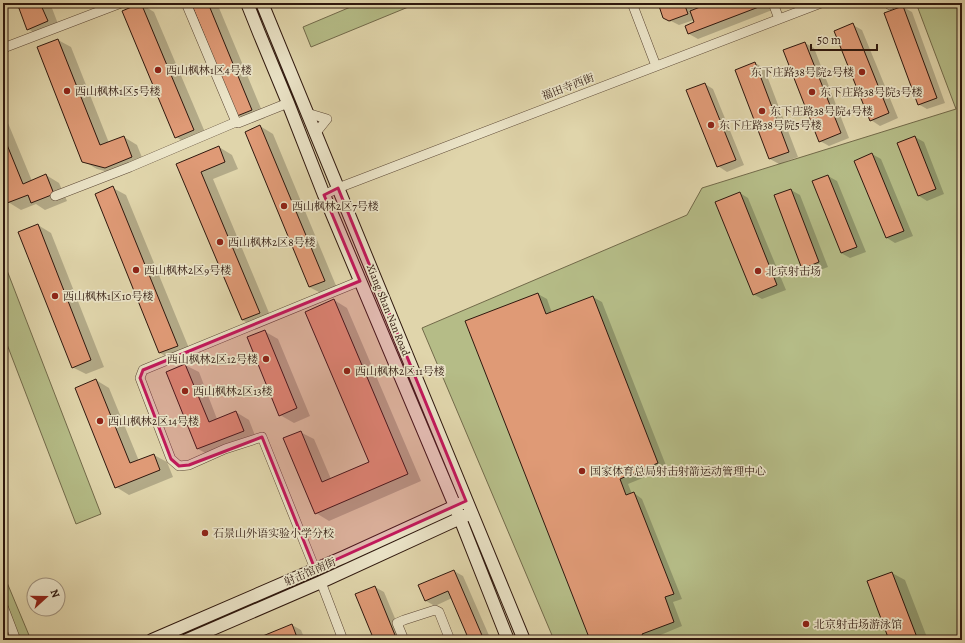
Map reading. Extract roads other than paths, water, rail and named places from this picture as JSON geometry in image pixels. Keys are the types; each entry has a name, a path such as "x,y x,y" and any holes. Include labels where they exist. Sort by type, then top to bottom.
{"main road":[{"name":"Xiang Shan Nan Road","path":"248,3 324,195 460,518 508,640"},
{"name":"Xiang Shan Nan Road","path":"262,3 524,640"},
{"name":"射击馆南街","path":"152,640 466,501"},
{"name":"射击馆南街","path":"187,640 321,582 472,513"}],"street":[{"path":"6,47 121,3"},
{"path":"186,3 236,122"},
{"path":"632,3 656,66"},
{"path":"773,3 779,20"},
{"name":"福田寺西街","path":"324,195 338,188 821,3"},
{"path":"55,196 130,167 236,122 238,123 288,103"},
{"path":"307,113 327,119 316,134"},
{"path":"315,569 262,437 225,449 189,465 179,466 171,459 140,378 143,370 360,281"},
{"path":"321,582 343,640"},
{"path":"3,606 16,640"},
{"path":"404,640 397,623 435,610 439,612 450,640"}],"place":[{"name":"西山枫林1区4号楼","path":"158,70"},
{"name":"东下庄路38号院2号楼","path":"862,72"},
{"name":"西山枫林1区5号楼","path":"67,91"},
{"name":"东下庄路38号院3号楼","path":"812,92"},
{"name":"东下庄路38号院4号楼","path":"762,111"},
{"name":"东下庄路38号院5号楼","path":"711,125"},
{"name":"西山枫林2区7号楼","path":"284,206"},
{"name":"西山枫林2区8号楼","path":"220,242"},
{"name":"西山枫林2区9号楼","path":"136,270"},
{"name":"北京射击场","path":"758,271"},
{"name":"西山枫林1区10号楼","path":"55,296"},
{"name":"西山枫林2区12号楼","path":"266,359"},
{"name":"西山枫林2区11号楼","path":"347,371"},
{"name":"西山枫林2区13楼","path":"185,391"},
{"name":"西山枫林2区14号楼","path":"100,421"},
{"name":"国家体育总局射击射箭运动管理中心","path":"582,471"},
{"name":"石景山外语实验小学分校","path":"205,533"},
{"name":"北京射击场游泳馆","path":"806,624"}]}
